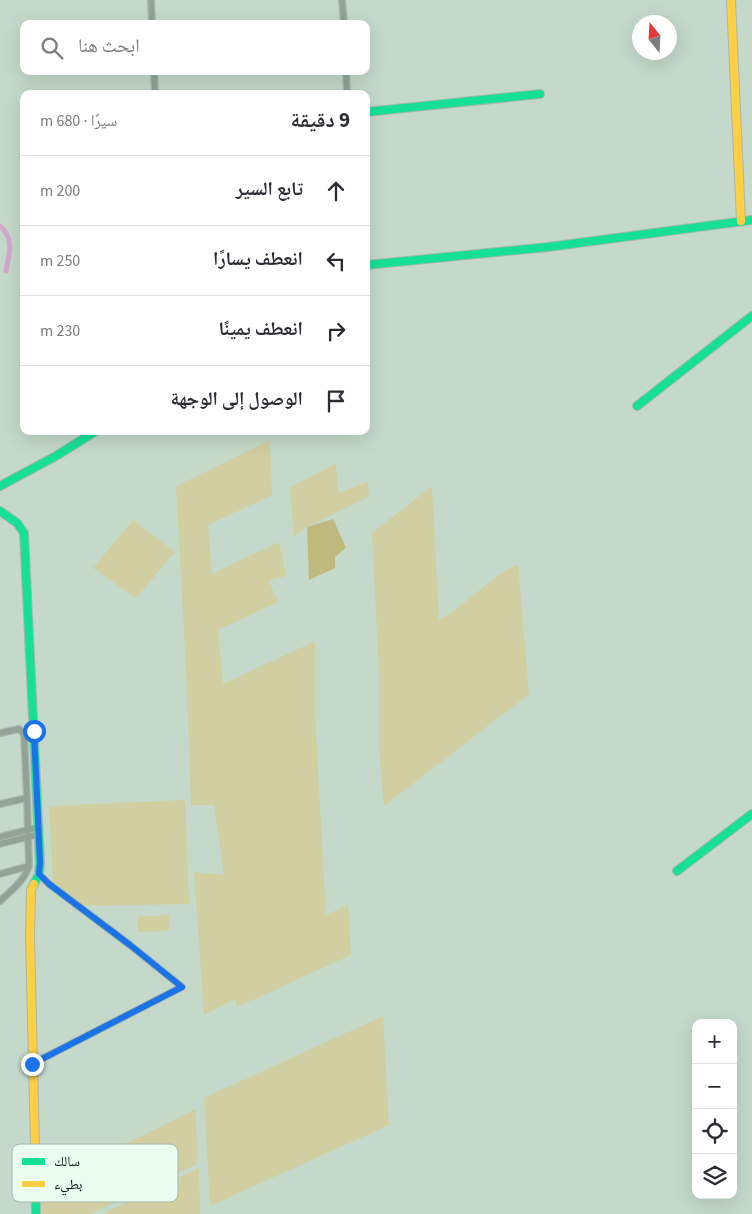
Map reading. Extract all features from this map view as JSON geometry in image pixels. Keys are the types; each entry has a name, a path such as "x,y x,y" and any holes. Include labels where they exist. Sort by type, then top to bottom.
{"street":[{"path":"151,0 152,20"},
{"path":"342,0 344,20"},
{"path":"731,0 741,221"},
{"path":"154,75 156,90"},
{"path":"346,75 347,90"},
{"path":"370,112 540,94"},
{"path":"370,265 548,247 752,220"},
{"path":"637,406 752,316"},
{"path":"0,486 56,456 90,435"},
{"path":"0,511 18,523 23,528 24,533 39,830 39,874 30,896 34,1144"},
{"path":"0,733 19,730 24,734 29,836 29,866 26,874 19,884 0,901"},
{"path":"0,804 27,798"},
{"path":"677,871 752,814"},
{"path":"0,837 28,830 39,830"},
{"path":"0,844 29,836 39,830"},
{"path":"0,874 29,866"},
{"path":"32,1064 182,987 49,884 39,874"}],"shaded area":[{"path":"270,440 272,495 208,525 212,574 279,542 286,576 269,581 278,602 218,630 223,684 315,641 315,713 326,915 348,904 351,955 237,1007 235,999 204,1015 194,872 224,875 214,805 191,805 187,685 176,486"},
{"path":"336,463 338,493 368,482 369,497 307,527 294,536 290,488"},
{"path":"432,486 439,620 459,607 497,576 518,564 529,694 384,806 379,749 379,673 372,533"},
{"path":"333,519 346,548 335,557 335,568 309,580 307,527"},
{"path":"133,520 175,552 136,598 93,568"},
{"path":"185,800 189,904 83,906 53,881 49,806"},
{"path":"169,915 169,931 138,932 138,917"},
{"path":"383,1016 389,1125 210,1206 204,1098"},
{"path":"196,1109 197,1164 178,1173 178,1144 124,1144"},
{"path":"199,1168 200,1214 102,1214 127,1202 178,1202 178,1178"},
{"path":"39,1202 116,1202 90,1214 39,1214"}],"waterway":[{"path":"0,226 8,236 10,247 6,271"}],"traffic: fast":[{"path":"370,112 540,94"},
{"path":"370,265 548,247 752,220"},
{"path":"637,406 752,316"},
{"path":"0,486 56,456 90,435"},
{"path":"0,511 17,523 24,533 40,862 39,874 34,884"},
{"path":"677,871 752,814"},
{"path":"36,1202 36,1214"}],"traffic: slow":[{"path":"731,0 741,221"},
{"path":"34,884 31,890 30,937 35,1144"}],"route":[{"path":"32,1064 182,987 49,884 39,874 37,766 34,731"}]}
